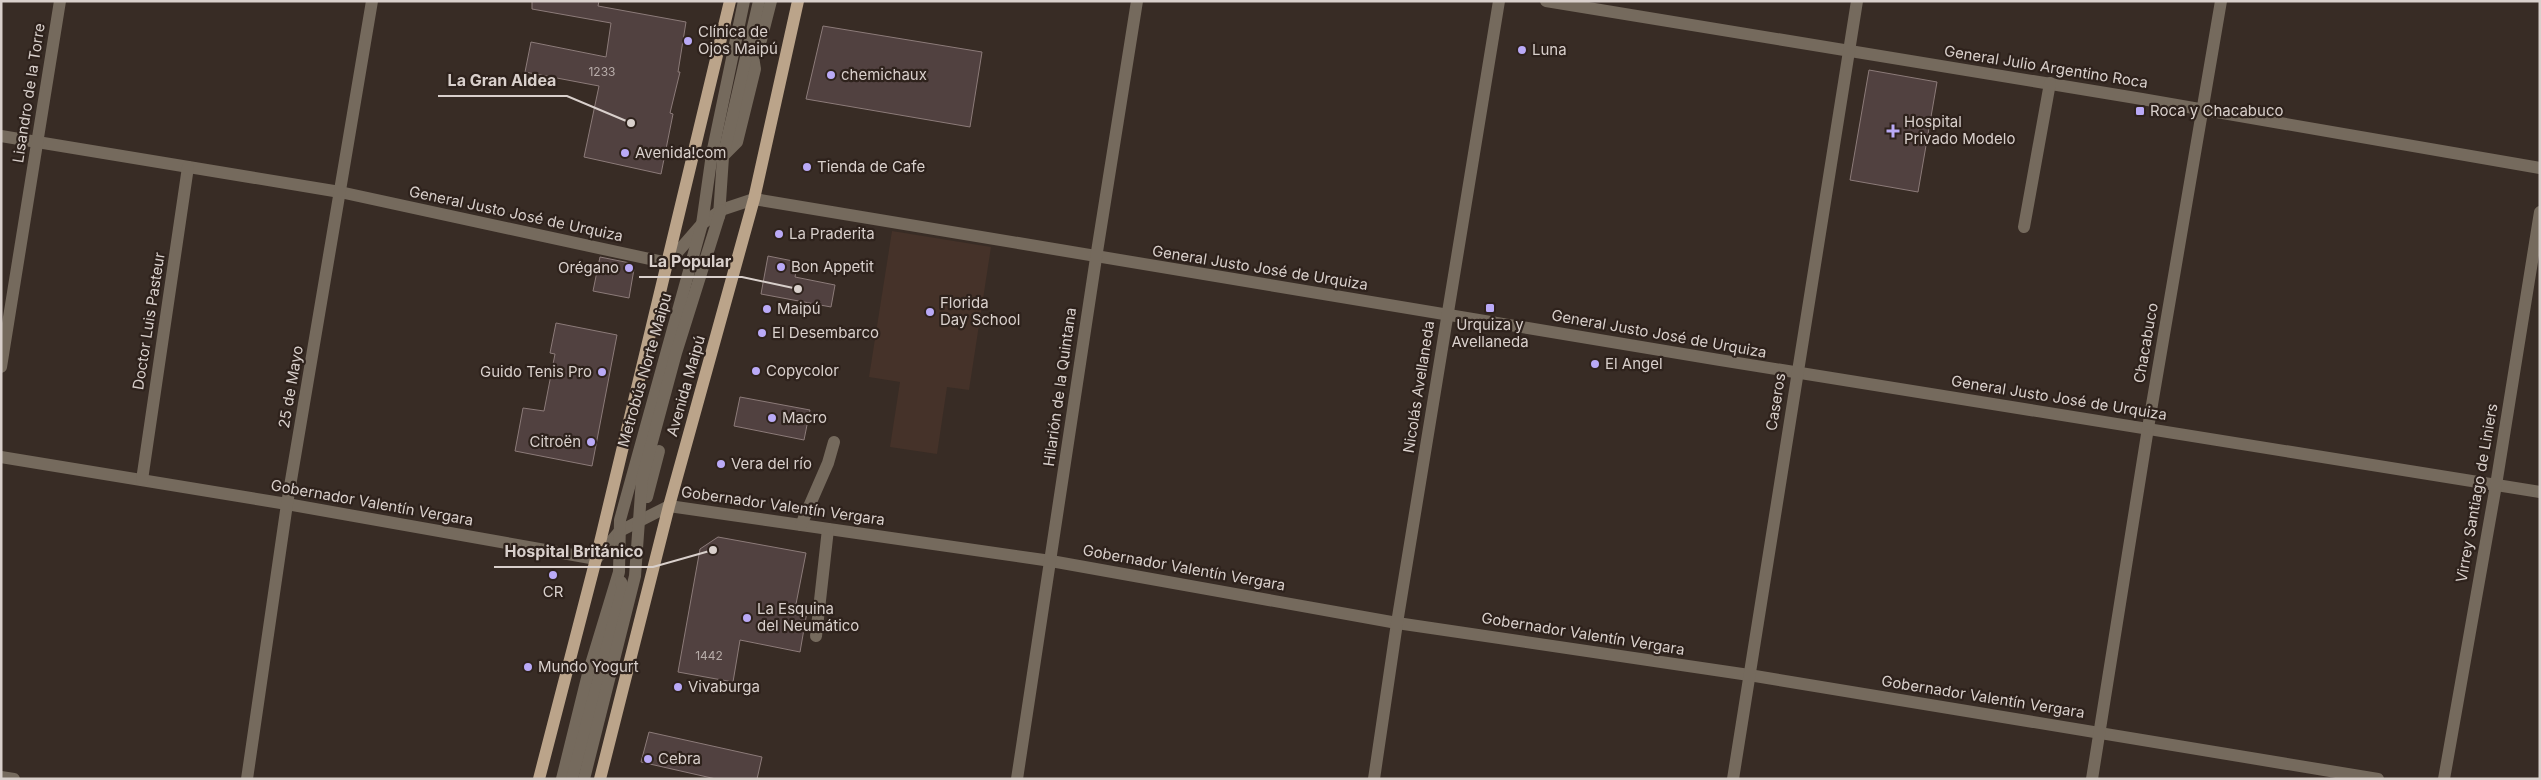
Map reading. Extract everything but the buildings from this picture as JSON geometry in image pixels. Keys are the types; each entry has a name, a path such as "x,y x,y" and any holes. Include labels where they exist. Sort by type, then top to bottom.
{"main road":[{"path":"540,779 596,558 730,1"},
{"name":"Avenida Maipú","path":"600,779 669,506 754,199 798,1"}],"street":[{"name":"Lisandro de la Torre","path":"1,367 60,1"},
{"name":"25 de Mayo","path":"246,779 287,504 372,1"},
{"name":"Metrobús Norte Maipu","path":"562,779 587,702 619,572 620,520 702,224 712,154 744,1"},
{"name":"Metrobús Norte Maipu","path":"584,779 635,576 641,521 674,378 721,210 723,157 737,142 749,68 756,40 760,1"},
{"name":"Metrobús Norte Maipu","path":"756,40 771,1"},
{"name":"Hilarión de la Quintana","path":"1018,779 1096,258 1137,1"},
{"name":"Nicolás Avellaneda","path":"1374,779 1397,623 1499,1"},
{"name":"General Julio Argentino Roca","path":"1546,1 2050,83 2540,168"},
{"name":"Caseros","path":"1733,779 1748,675 1857,1"},
{"name":"Chacabuco","path":"2092,779 2148,428 2204,111 2221,1"},
{"path":"749,68 756,40"},
{"path":"2024,227 2050,83"},
{"name":"General Justo José de Urquiza","path":"1,136 340,192 668,263 702,224 721,210 754,199 1096,258 1447,314 1797,374 2148,428 2540,492"},
{"name":"Doctor Luis Pasteur","path":"142,480 188,167"},
{"name":"Virrey Santiago de Liniers","path":"2444,779 2496,485 2540,212"},
{"path":"801,525 828,463 834,442"},
{"name":"Gobernador Valentín Vergara","path":"1,457 287,504 596,558 620,531 669,506 1051,561 1397,623 1748,675 2378,779"},
{"path":"816,636 828,529"},
{"name":"Metrobús Norte Maipu","path":"572,779 587,702"},
{"path":"1,777 14,779"}],"shaded area":[{"name":"Florida Day School","path":"892,231 991,247 969,390 947,387 937,454 890,447 900,382 869,377"}],"place":[{"name":"Clínica de Ojos Maipú","path":"688,41"},
{"name":"Luna","path":"1522,50"},
{"name":"chemichaux","path":"831,75"},
{"name":"Roca y Chacabuco","path":"2140,111"},
{"name":"La Gran Aldea","path":"631,123"},
{"name":"Hospital Privado Modelo","path":"1893,131"},
{"name":"Avenida!com","path":"625,153"},
{"name":"Tienda de Cafe","path":"807,167"},
{"name":"La Praderita","path":"779,234"},
{"name":"Bon Appetit","path":"781,267"},
{"name":"Orégano","path":"629,268"},
{"name":"La Popular","path":"798,289"},
{"name":"Urquiza y Avellaneda","path":"1490,308"},
{"name":"Maipú","path":"767,309"},
{"name":"Florida Day School","path":"930,312"},
{"name":"El Desembarco","path":"762,333"},
{"name":"El Angel","path":"1595,364"},
{"name":"Copycolor","path":"756,371"},
{"name":"Guido Tenis Pro","path":"602,372"},
{"name":"Macro","path":"772,418"},
{"name":"Citroën","path":"591,442"},
{"name":"Vera del río","path":"721,464"},
{"name":"Hospital Británico","path":"713,550"},
{"name":"CR","path":"553,575"},
{"name":"La Esquina del Neumático","path":"747,618"},
{"name":"Mundo Yogurt","path":"528,667"},
{"name":"Vivaburga","path":"678,687"},
{"name":"Cebra","path":"648,759"}]}
